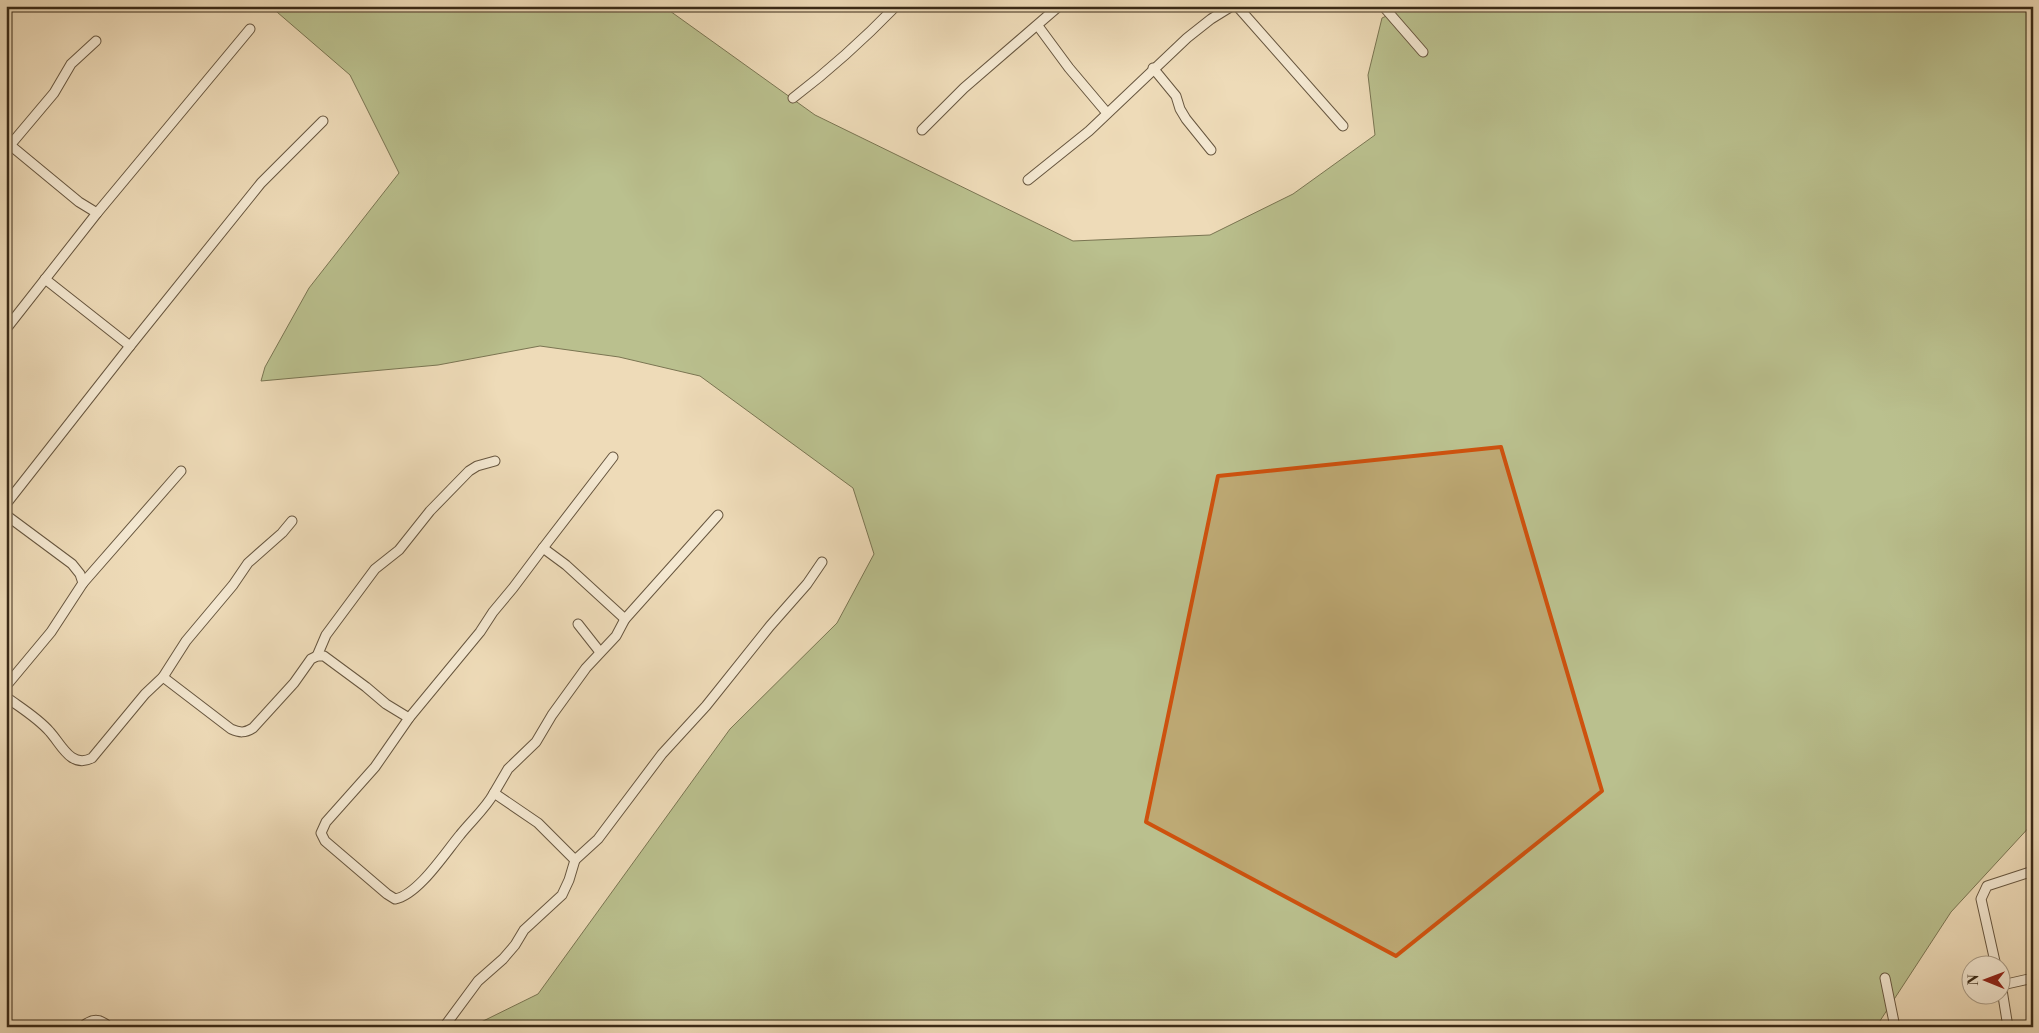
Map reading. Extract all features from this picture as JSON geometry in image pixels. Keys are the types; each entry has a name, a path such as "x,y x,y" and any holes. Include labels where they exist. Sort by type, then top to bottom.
{"street":[{"path":"793,98 838,63 872,32 896,6"},
{"path":"922,130 964,88 1059,6"},
{"path":"1028,180 1089,131 1153,68 1211,19 1232,6"},
{"path":"1237,6 1343,126"},
{"path":"1383,6 1423,52"},
{"path":"1038,26 1073,74 1107,113"},
{"path":"6,329 97,213 250,29"},
{"path":"96,42 71,64 54,93 8,148 79,202 97,213"},
{"path":"1153,68 1176,96 1180,109 1186,119 1211,150"},
{"path":"6,504 261,183 323,121"},
{"path":"45,278 130,346"},
{"path":"613,457 493,612 480,632 409,718 375,767 326,822 321,833 325,841 395,899 402,898 415,887 440,860 494,793 508,769 536,742 567,694 600,652 616,636 625,619 718,515"},
{"path":"317,656 326,635 375,570 399,550 430,511 469,471 477,466 495,461"},
{"path":"6,686 51,632 82,583 181,470"},
{"path":"6,516 72,564 80,574 82,583"},
{"path":"6,697 50,732 63,751 72,758 86,761 92,758 145,694 163,677 186,641 233,585 248,563 282,533 292,521"},
{"path":"543,548 625,619"},
{"path":"444,1027 478,981 503,959 515,945 524,930 562,894 569,880 574,860 598,839 662,754 706,706 770,626 807,584 822,562"},
{"path":"578,624 600,652"},
{"path":"163,677 231,729 240,732 253,728 294,683 310,659 324,656 386,704 409,718"},
{"path":"494,793 538,823 574,860"},
{"path":"1994,956 1981,899 1983,892 1987,886 2033,871"},
{"path":"1885,978 1895,1027"},
{"path":"2012,982 2033,978"},
{"path":"2005,1006 2008,1027"},
{"path":"82,1027 94,1020 102,1020 109,1027"}],"highlighted area":[{"path":"1501,447 1602,791 1396,956 1146,822 1218,476"}],"green space":[{"path":"270,6 663,6 815,115 1073,241 1210,235 1293,194 1375,135 1368,75 1382,18 1408,6 2033,6 2033,823 1951,912 1876,1027 471,1027 538,994 730,729 837,623 874,554 853,488 700,376 619,357 540,346 438,365 261,381 265,367 309,288 399,173 350,75"}]}
